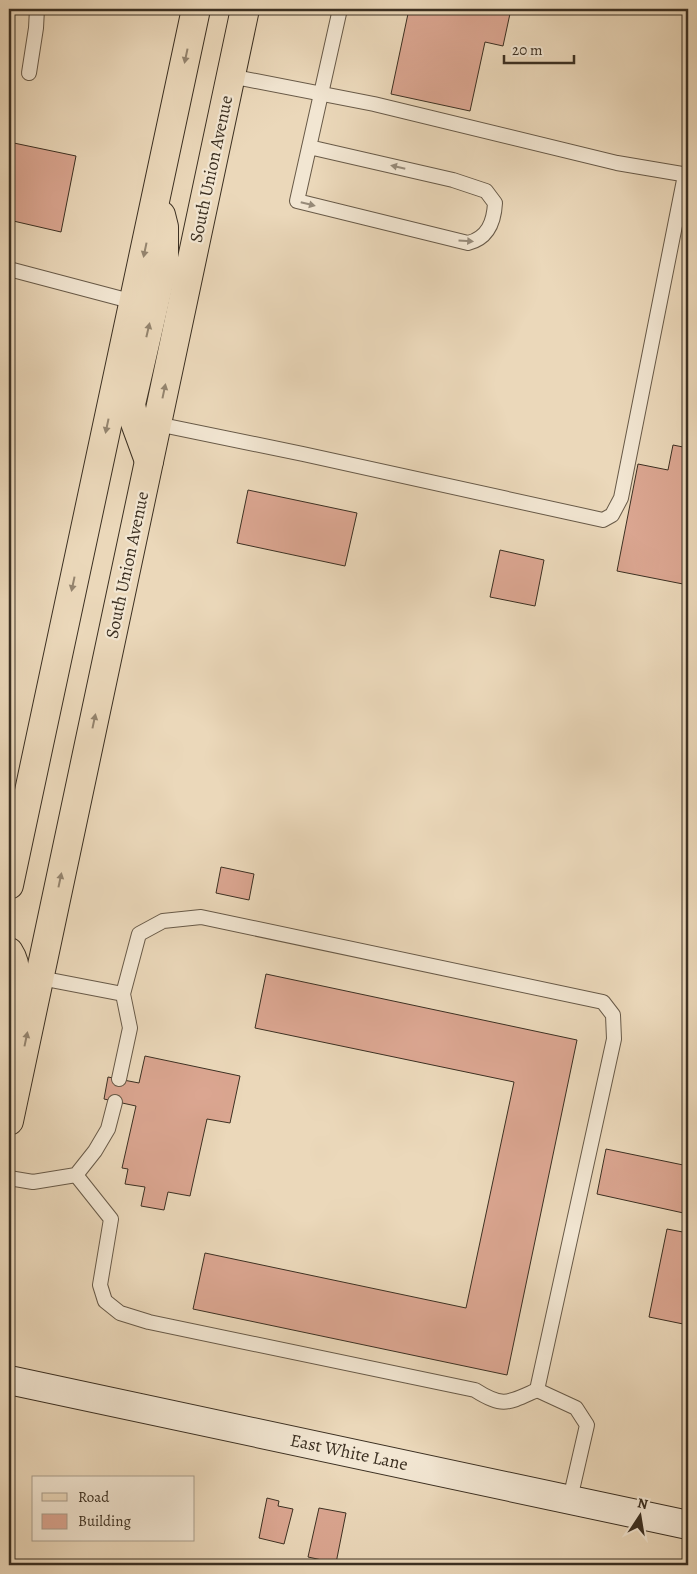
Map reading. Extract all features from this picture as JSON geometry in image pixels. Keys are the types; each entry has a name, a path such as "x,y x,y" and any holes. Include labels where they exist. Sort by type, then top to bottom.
{"main road":[{"path":"9,885 196,9"},
{"name":"South Union Avenue","path":"9,1121 245,9"},
{"path":"149,461 134,420 132,404 164,261 164,227 156,196"},
{"path":"9,952 12,958 15,977 9,1014"}],"street":[{"name":"East White Lane","path":"9,1380 688,1524"}],"lane":[{"path":"29,73 37,9"},
{"path":"309,147 453,180 486,191 495,203 494,217 486,233 478,240 468,243 297,201 309,147 340,9"},
{"path":"157,424 603,520 612,515 621,498 687,175 618,163 374,104 230,76"},
{"path":"9,269 134,302"},
{"path":"119,1079 130,1028 123,994 139,934 163,921 201,916 603,1002 613,1015 614,1039 537,1390"},
{"path":"40,978 123,994"},
{"path":"9,1178 33,1182 76,1175 96,1152 108,1129 114,1102"},
{"path":"76,1175 111,1219 100,1285 105,1301 120,1313 149,1322 474,1390 488,1399 499,1402 513,1401 537,1390 576,1408 587,1425 570,1499"}],"building":[{"path":"409,9 511,9 503,46 485,42 470,111 391,94"},
{"path":"688,114 688,139 683,138"},
{"path":"9,142 76,156 61,232 9,220"},
{"path":"673,445 688,448 688,585 617,571 638,464 668,470"},
{"path":"248,490 357,513 345,566 237,543"},
{"path":"500,550 544,560 535,606 490,597"},
{"path":"221,867 254,874 249,900 216,893"},
{"path":"266,974 577,1040 507,1375 193,1309 205,1253 466,1308 514,1082 255,1028"},
{"path":"145,1056 240,1076 230,1123 207,1119 190,1196 168,1192 164,1210 141,1206 145,1187 125,1184 128,1169 122,1168 136,1106 104,1099 108,1077 139,1083"},
{"path":"606,1149 688,1166 688,1214 597,1194"},
{"path":"667,1229 688,1233 688,1325 649,1317"},
{"path":"267,1498 279,1501 278,1506 293,1509 284,1544 259,1538"},
{"path":"319,1508 346,1513 336,1563 308,1557"}]}
